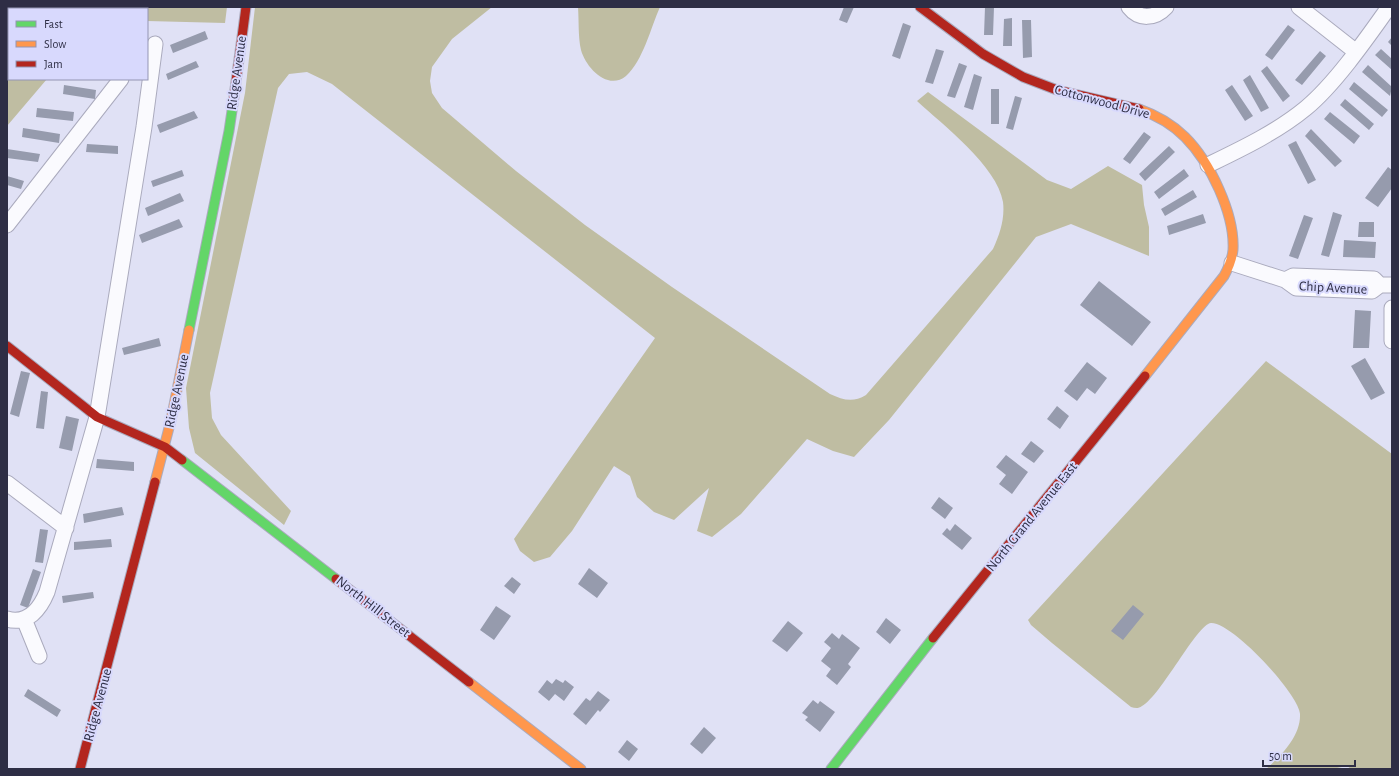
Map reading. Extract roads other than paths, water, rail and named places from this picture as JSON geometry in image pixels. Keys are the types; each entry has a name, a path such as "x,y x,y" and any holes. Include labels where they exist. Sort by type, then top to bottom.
{"street":[{"name":"Ridge Avenue","path":"80,769 165,447 227,138 246,7"},
{"name":"Cottonwood Drive","path":"920,7 1010,71 1039,85 1139,109 1158,117 1182,134 1196,148 1208,165 1222,201 1230,226 1233,250 1232,263"},
{"path":"1129,7 1139,16 1147,17 1158,14 1166,7"},
{"path":"1299,7 1355,52"},
{"path":"1208,165 1237,152 1306,108 1325,90 1390,7"},
{"path":"7,619 24,619 30,617 40,608 47,592 97,417 144,127 155,44 148,50"},
{"path":"7,225 120,80"},
{"name":"Chip Avenue","path":"1232,263 1285,280 1293,276 1353,284 1374,279 1386,285"},
{"name":"North Grand Avenue East","path":"831,769 929,644 1218,286 1232,263"},
{"path":"1392,308 1392,341"},
{"name":"North Hill Street","path":"7,346 97,417 165,447 581,769"},
{"path":"7,482 66,528"},
{"path":"24,619 39,656"}]}
